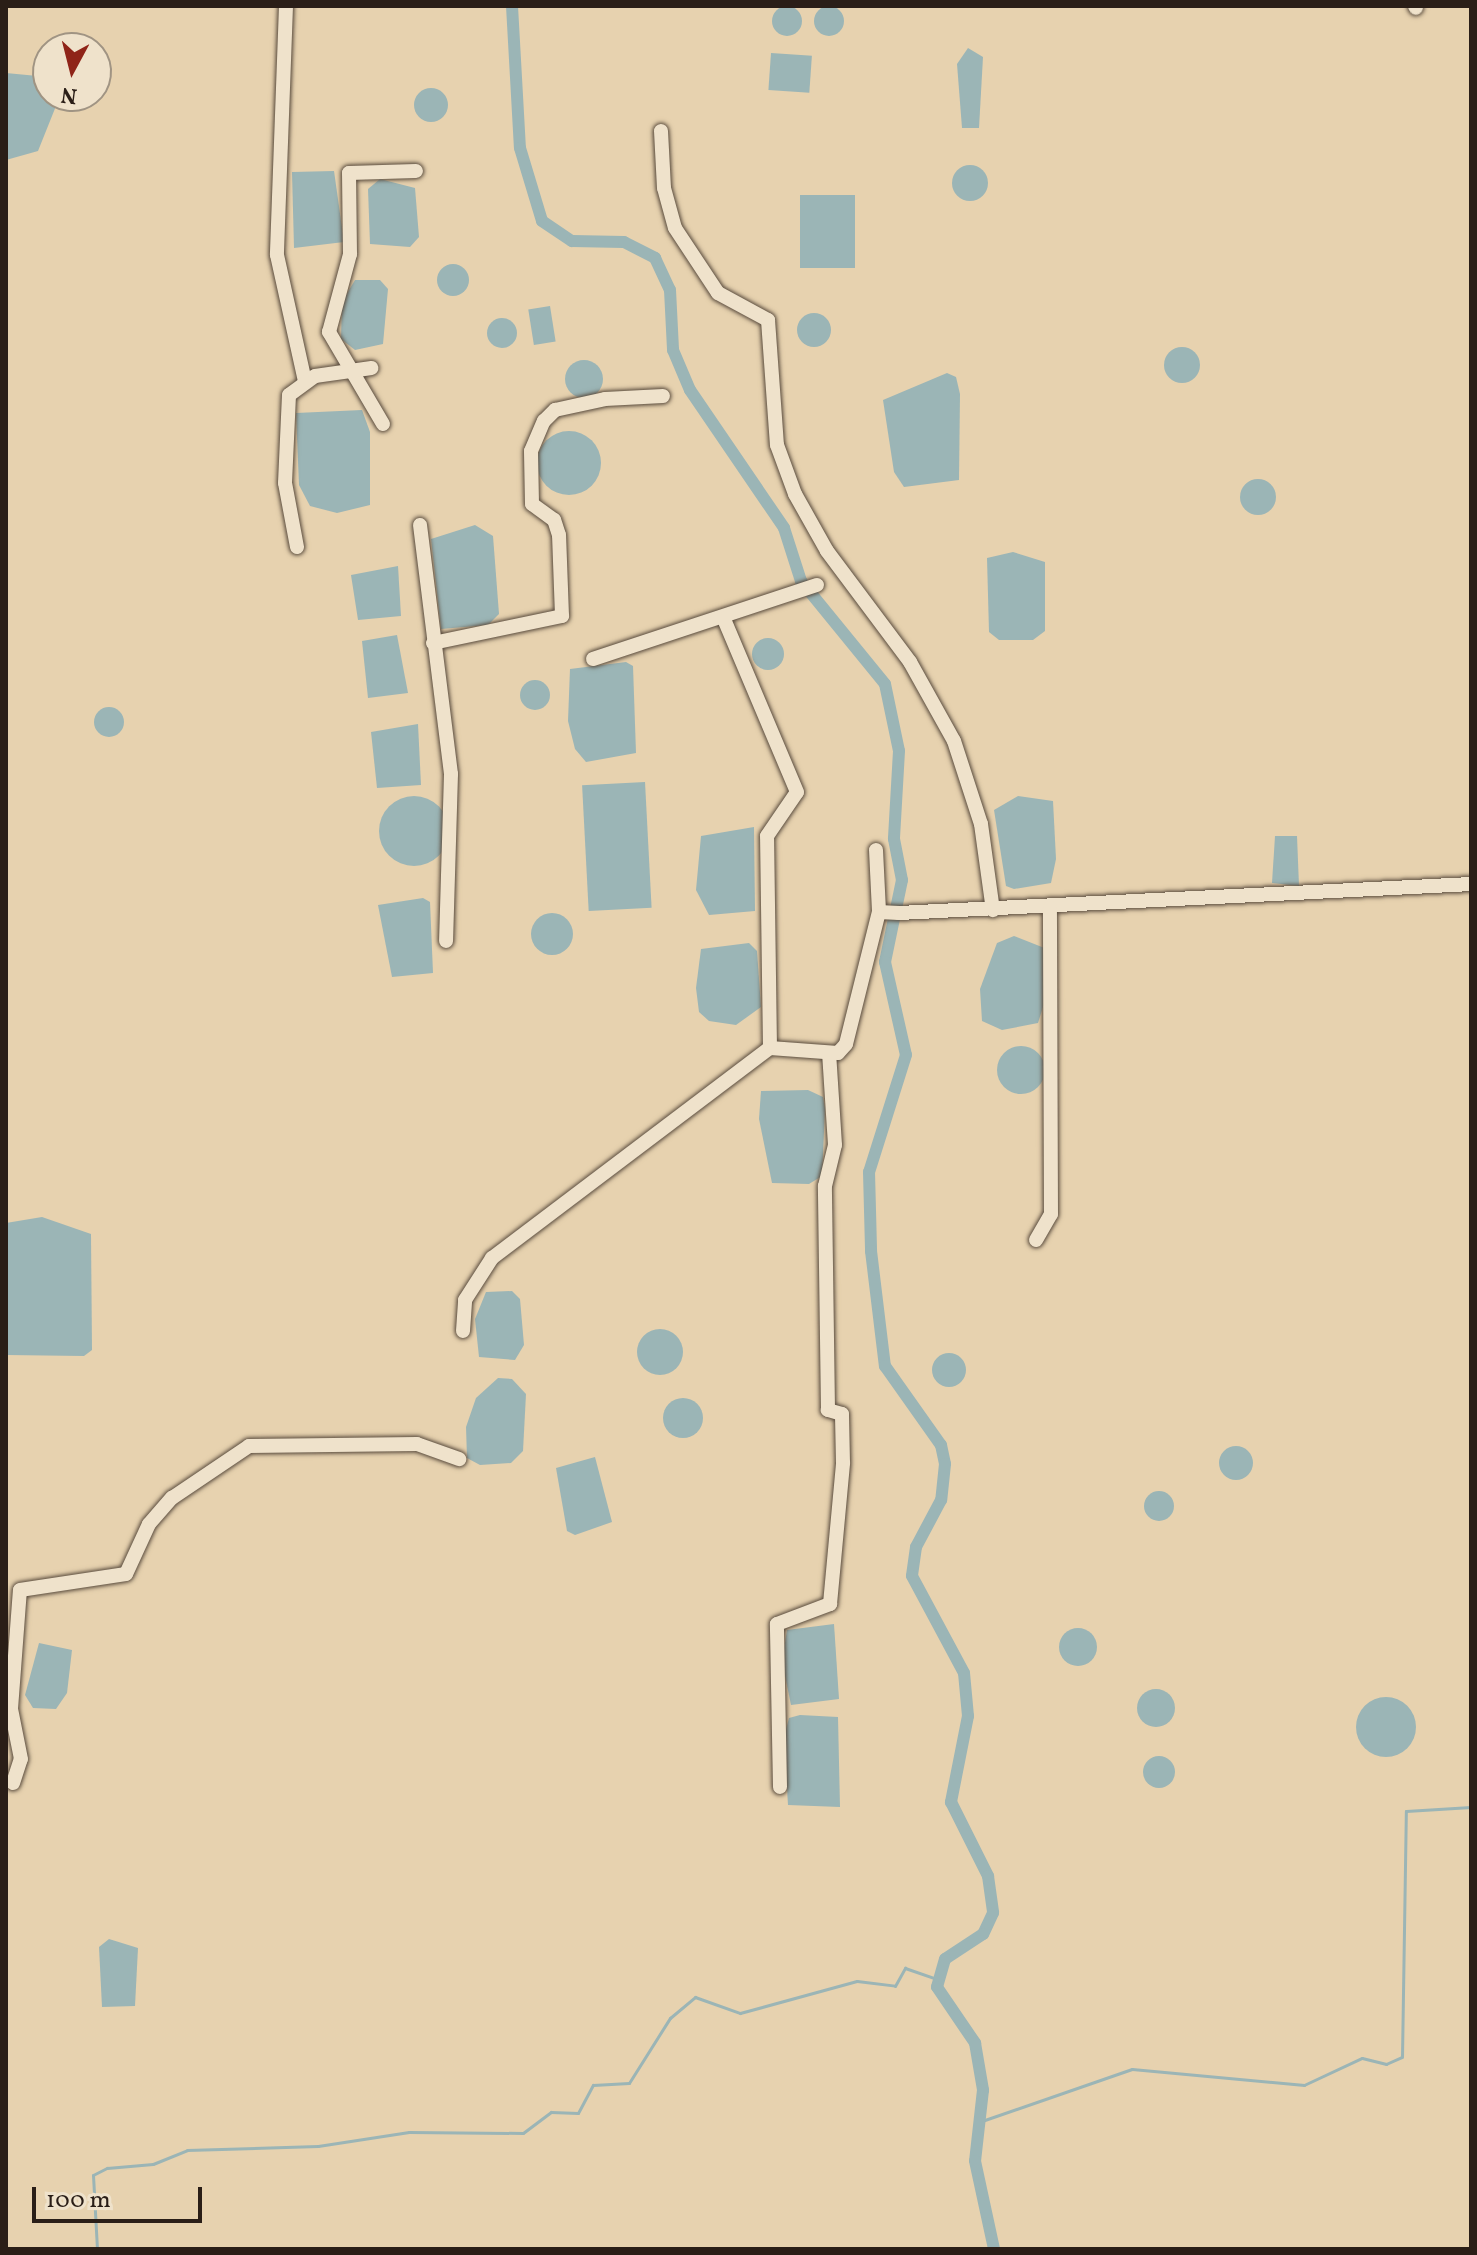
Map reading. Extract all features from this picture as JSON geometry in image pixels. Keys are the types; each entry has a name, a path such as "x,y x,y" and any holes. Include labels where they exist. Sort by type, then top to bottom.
{"street":[{"path":"286,6 277,255 305,381"},
{"path":"661,131 664,188 675,228 718,293 768,320 777,445 795,494 827,551 910,662 954,741 981,824 993,910"},
{"path":"383,424 355,369 329,332 350,254 349,173 416,171"},
{"path":"297,547 285,483 284,409 305,381 371,368"},
{"path":"433,643 562,616 559,535 554,520 532,504 531,451 544,421 555,410 580,404 663,396"},
{"path":"420,525 451,774 446,941"},
{"path":"593,659 724,619 817,585"},
{"path":"724,619 797,792 767,836 770,1048"},
{"path":"463,1331 465,1300 492,1258 770,1048 829,1053 846,1044 886,912 876,850"},
{"path":"886,912 1050,908 1471,884"},
{"path":"1036,1240 1051,1214 1050,908"},
{"path":"780,1787 777,1624 830,1604 843,1463 842,1414 828,1410 825,1186 835,1145 829,1053"},
{"path":"13,1783 21,1749 11,1709 10,1618 26,1587 126,1574 149,1524 172,1498 249,1446 417,1444 459,1459"}],"water":[{"path":"787,6 797,11 802,21 797,31 787,36 777,31 772,21 777,11"},
{"path":"829,6 840,10 844,21 840,32 829,36 818,32 814,21 818,10"},
{"path":"968,48 983,57 979,128 962,128 957,64"},
{"path":"771,53 812,56 809,93 768,90"},
{"path":"6,73 32,75 32,112 54,112 38,151 6,160"},
{"path":"431,88 443,93 448,105 443,117 431,122 419,117 414,105 419,93"},
{"path":"970,165 983,170 988,183 983,196 970,201 957,196 952,183 957,170"},
{"path":"334,171 344,242 294,248 292,172"},
{"path":"380,179 415,188 419,237 410,247 370,244 368,189"},
{"path":"800,195 855,195 855,268 800,268"},
{"path":"453,264 464,269 469,280 464,291 453,296 442,291 437,280 442,269"},
{"path":"355,280 380,280 388,289 383,344 355,350 341,339 342,302"},
{"path":"550,306 556,342 534,345 528,309"},
{"path":"814,313 826,318 831,330 826,342 814,347 802,342 797,330 802,318"},
{"path":"502,318 513,322 517,333 513,344 502,348 491,344 487,333 491,322"},
{"path":"1182,347 1195,352 1200,365 1195,378 1182,383 1169,378 1164,365 1169,352"},
{"path":"584,360 598,365 603,379 598,393 584,398 570,393 565,379 570,365"},
{"path":"947,373 956,377 960,394 959,480 904,487 894,472 883,400"},
{"path":"362,410 370,432 370,505 337,513 310,506 299,485 296,413"},
{"path":"569,431 592,440 601,463 592,486 569,495 546,486 537,463 546,440"},
{"path":"1258,479 1271,484 1276,497 1271,510 1258,515 1245,510 1240,497 1245,484"},
{"path":"475,525 493,536 499,614 488,625 441,629 431,539"},
{"path":"1013,552 1045,562 1045,631 1033,640 999,640 989,632 987,558"},
{"path":"398,566 401,616 358,620 351,575"},
{"path":"397,635 408,693 368,698 362,641"},
{"path":"768,638 779,643 784,654 779,665 768,670 757,665 752,654 757,643"},
{"path":"626,662 633,666 636,753 586,762 575,749 568,721 570,669"},
{"path":"535,680 546,684 550,695 546,706 535,710 524,706 520,695 524,684"},
{"path":"109,707 120,711 124,722 120,733 109,737 98,733 94,722 98,711"},
{"path":"418,724 421,785 377,788 371,732"},
{"path":"645,782 652,908 589,911 582,785"},
{"path":"414,796 439,806 449,831 439,856 414,866 389,856 379,831 389,806"},
{"path":"1018,796 1053,801 1056,859 1051,883 1014,889 1006,886 994,810"},
{"path":"754,827 755,911 709,915 696,890 701,836"},
{"path":"1275,836 1297,836 1299,886 1272,883"},
{"path":"423,898 430,902 433,973 392,977 378,905"},
{"path":"552,913 567,919 573,934 567,949 552,955 537,949 531,934 537,919"},
{"path":"1014,936 1047,949 1048,991 1038,1023 1002,1030 982,1021 980,989 997,943"},
{"path":"749,943 757,951 761,1007 736,1025 709,1021 699,1012 696,988 701,949"},
{"path":"1021,1046 1038,1053 1045,1070 1038,1087 1021,1094 1004,1087 997,1070 1004,1053"},
{"path":"808,1090 823,1097 825,1109 822,1176 809,1184 772,1183 759,1119 761,1091"},
{"path":"42,1217 91,1234 92,1350 84,1356 6,1355 6,1223"},
{"path":"512,1291 520,1299 524,1345 515,1360 479,1357 475,1319 486,1292"},
{"path":"660,1329 676,1336 683,1352 676,1368 660,1375 644,1368 637,1352 644,1336"},
{"path":"949,1353 961,1358 966,1370 961,1382 949,1387 937,1382 932,1370 937,1358"},
{"path":"498,1378 512,1379 526,1394 523,1451 511,1463 480,1465 467,1458 466,1427 476,1398"},
{"path":"683,1398 697,1404 703,1418 697,1432 683,1438 669,1432 663,1418 669,1404"},
{"path":"1236,1446 1248,1451 1253,1463 1248,1475 1236,1480 1224,1475 1219,1463 1224,1451"},
{"path":"595,1457 612,1522 575,1535 567,1531 556,1468"},
{"path":"1159,1491 1170,1495 1174,1506 1170,1517 1159,1521 1148,1517 1144,1506 1148,1495"},
{"path":"834,1624 839,1699 791,1705 782,1661 787,1630"},
{"path":"1078,1628 1091,1634 1097,1647 1091,1660 1078,1666 1065,1660 1059,1647 1065,1634"},
{"path":"39,1643 72,1650 67,1693 56,1709 33,1708 25,1695"},
{"path":"1156,1689 1169,1695 1175,1708 1169,1721 1156,1727 1143,1721 1137,1708 1143,1695"},
{"path":"1386,1697 1397,1699 1407,1706 1414,1716 1414,1738 1407,1748 1397,1755 1386,1757 1375,1755 1365,1748 1358,1738 1356,1727 1358,1716 1365,1706 1375,1699"},
{"path":"800,1715 838,1717 840,1807 788,1805 784,1737 789,1718"},
{"path":"1159,1756 1170,1761 1175,1772 1170,1783 1159,1788 1148,1783 1143,1772 1148,1761"},
{"path":"109,1939 138,1948 135,2006 102,2007 99,1947"}],"waterway":[{"path":"512,6 520,148 542,221 572,241 624,242 655,258 670,290 673,350 690,390 784,528 801,581 885,684 899,751 894,839 902,880 885,962 906,1055 869,1172 871,1251 885,1366 941,1445 945,1464 941,1500 916,1547 912,1576 964,1673 968,1716 951,1802 988,1876 993,1913 983,1934 945,1959 937,1987 975,2043 983,2090 975,2161 994,2249"},
{"path":"976,2123 1132,2069 1304,2085 1362,2058 1386,2064 1402,2057 1406,1811 1471,1807"},
{"path":"97,2249 93,2175 107,2168 153,2164 187,2150 318,2146 409,2132 523,2133 551,2112 578,2113 593,2085 629,2083 670,2018 695,1997 740,2013 857,1981 895,1986 905,1968 937,1979"}]}
